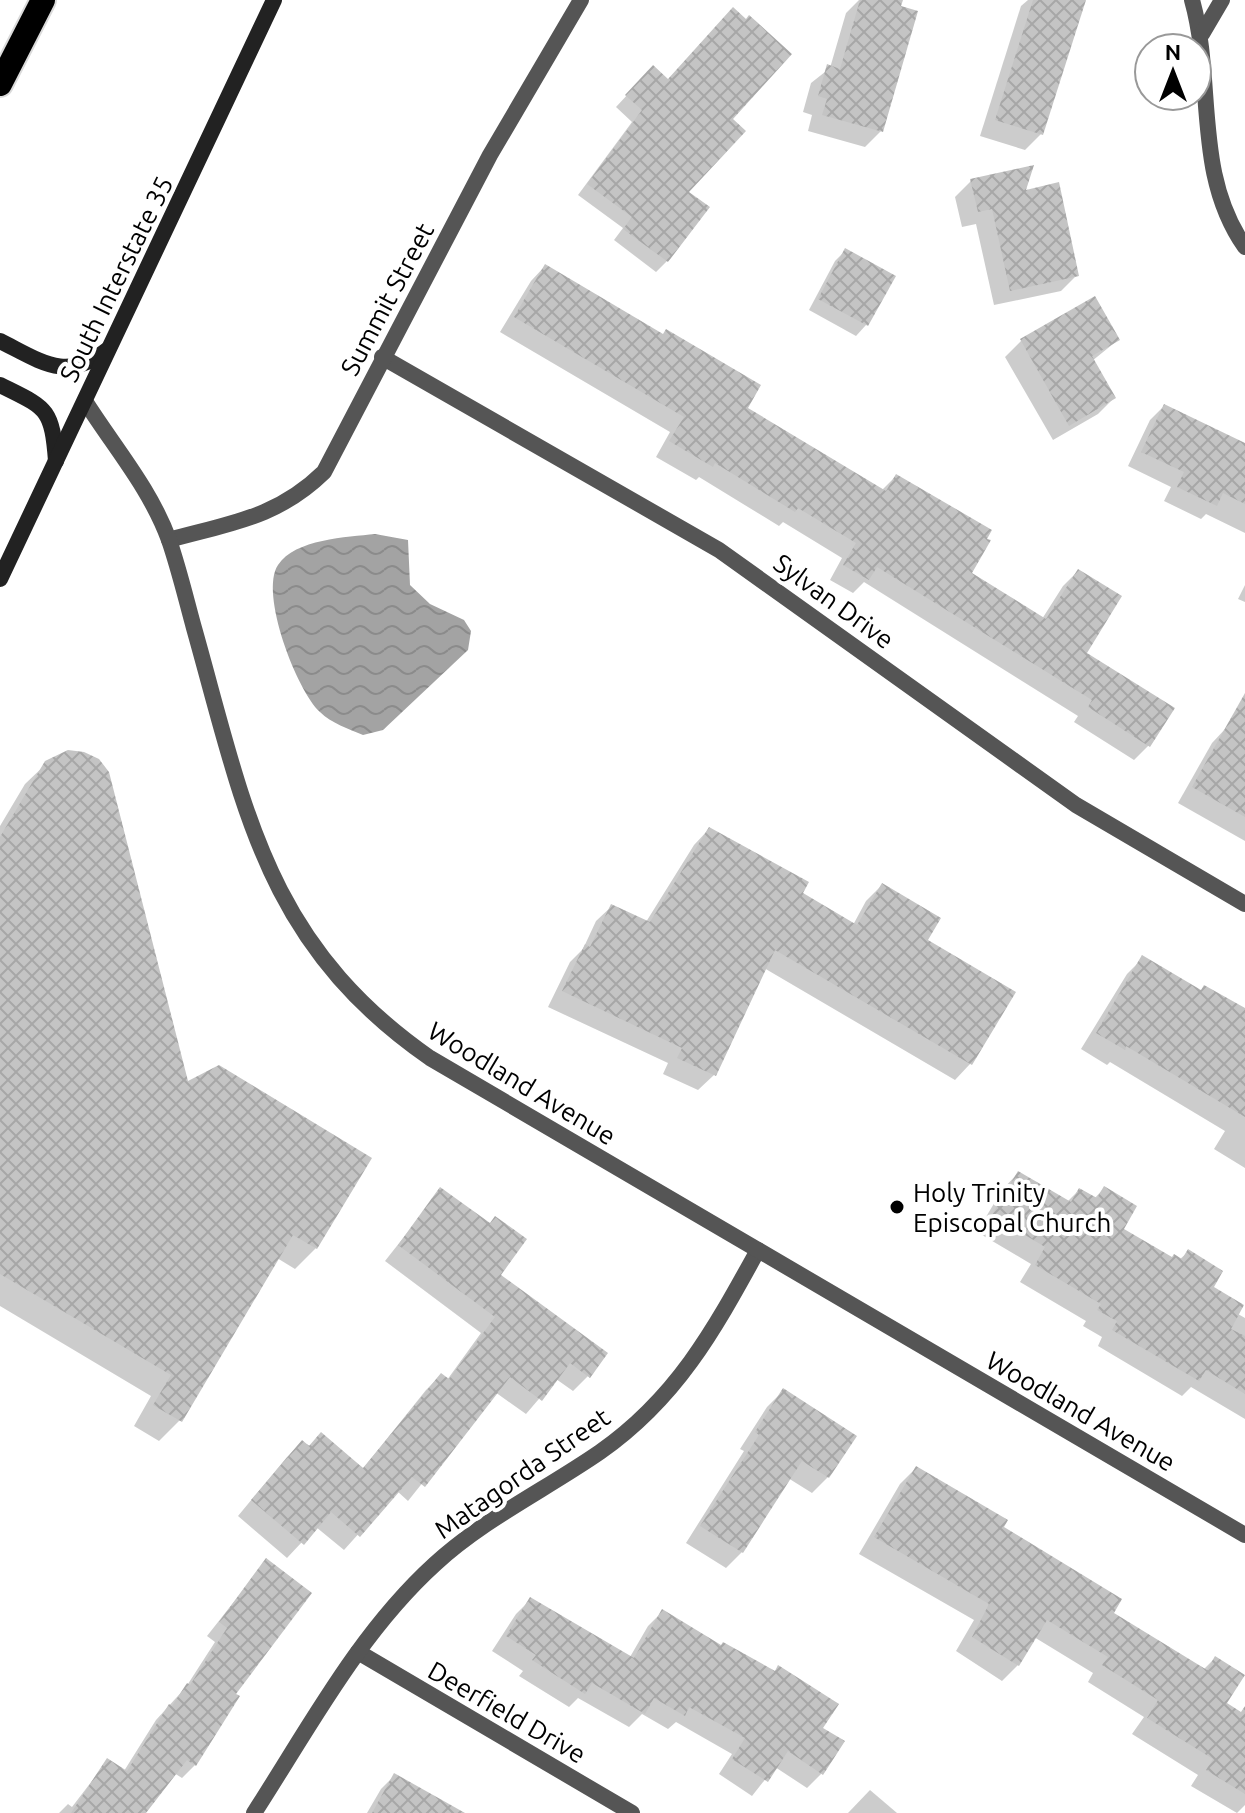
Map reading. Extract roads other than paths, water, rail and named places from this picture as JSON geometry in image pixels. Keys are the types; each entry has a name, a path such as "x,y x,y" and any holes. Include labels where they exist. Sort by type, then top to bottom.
{"highway":[{"path":"0,84 43,0"}],"main road":[{"name":"South Interstate 35","path":"0,579 274,0"},
{"path":"0,341 42,362 69,369 88,365 109,348"},
{"path":"0,385 37,404 49,416 56,466"}],"street":[{"name":"Summit Street","path":"169,540 256,516 300,496 324,472 490,155 581,0"},
{"path":"1192,0 1201,32"},
{"path":"1203,32 1222,0"},
{"path":"1206,112 1208,149 1233,229 1245,247"},
{"name":"Sylvan Drive","path":"382,357 719,550 1076,805 1245,904"},
{"name":"Woodland Avenue","path":"85,401 147,489 169,540 259,850 278,890 329,967 376,1017 430,1058 1245,1535"},
{"name":"Matagorda Street","path":"254,1813 358,1652 389,1611 435,1564 483,1526 601,1451 656,1403 702,1350 758,1250"},
{"name":"Deerfield Drive","path":"358,1652 632,1813"}],"water":[{"path":"375,534 408,540 410,585 430,604 464,620 471,631 468,650 383,730 363,735 324,716 301,684 283,641 273,597 273,578 278,565 296,550 336,538"}],"place":[{"name":"Holy Trinity Episcopal Church","path":"897,1207"}]}
